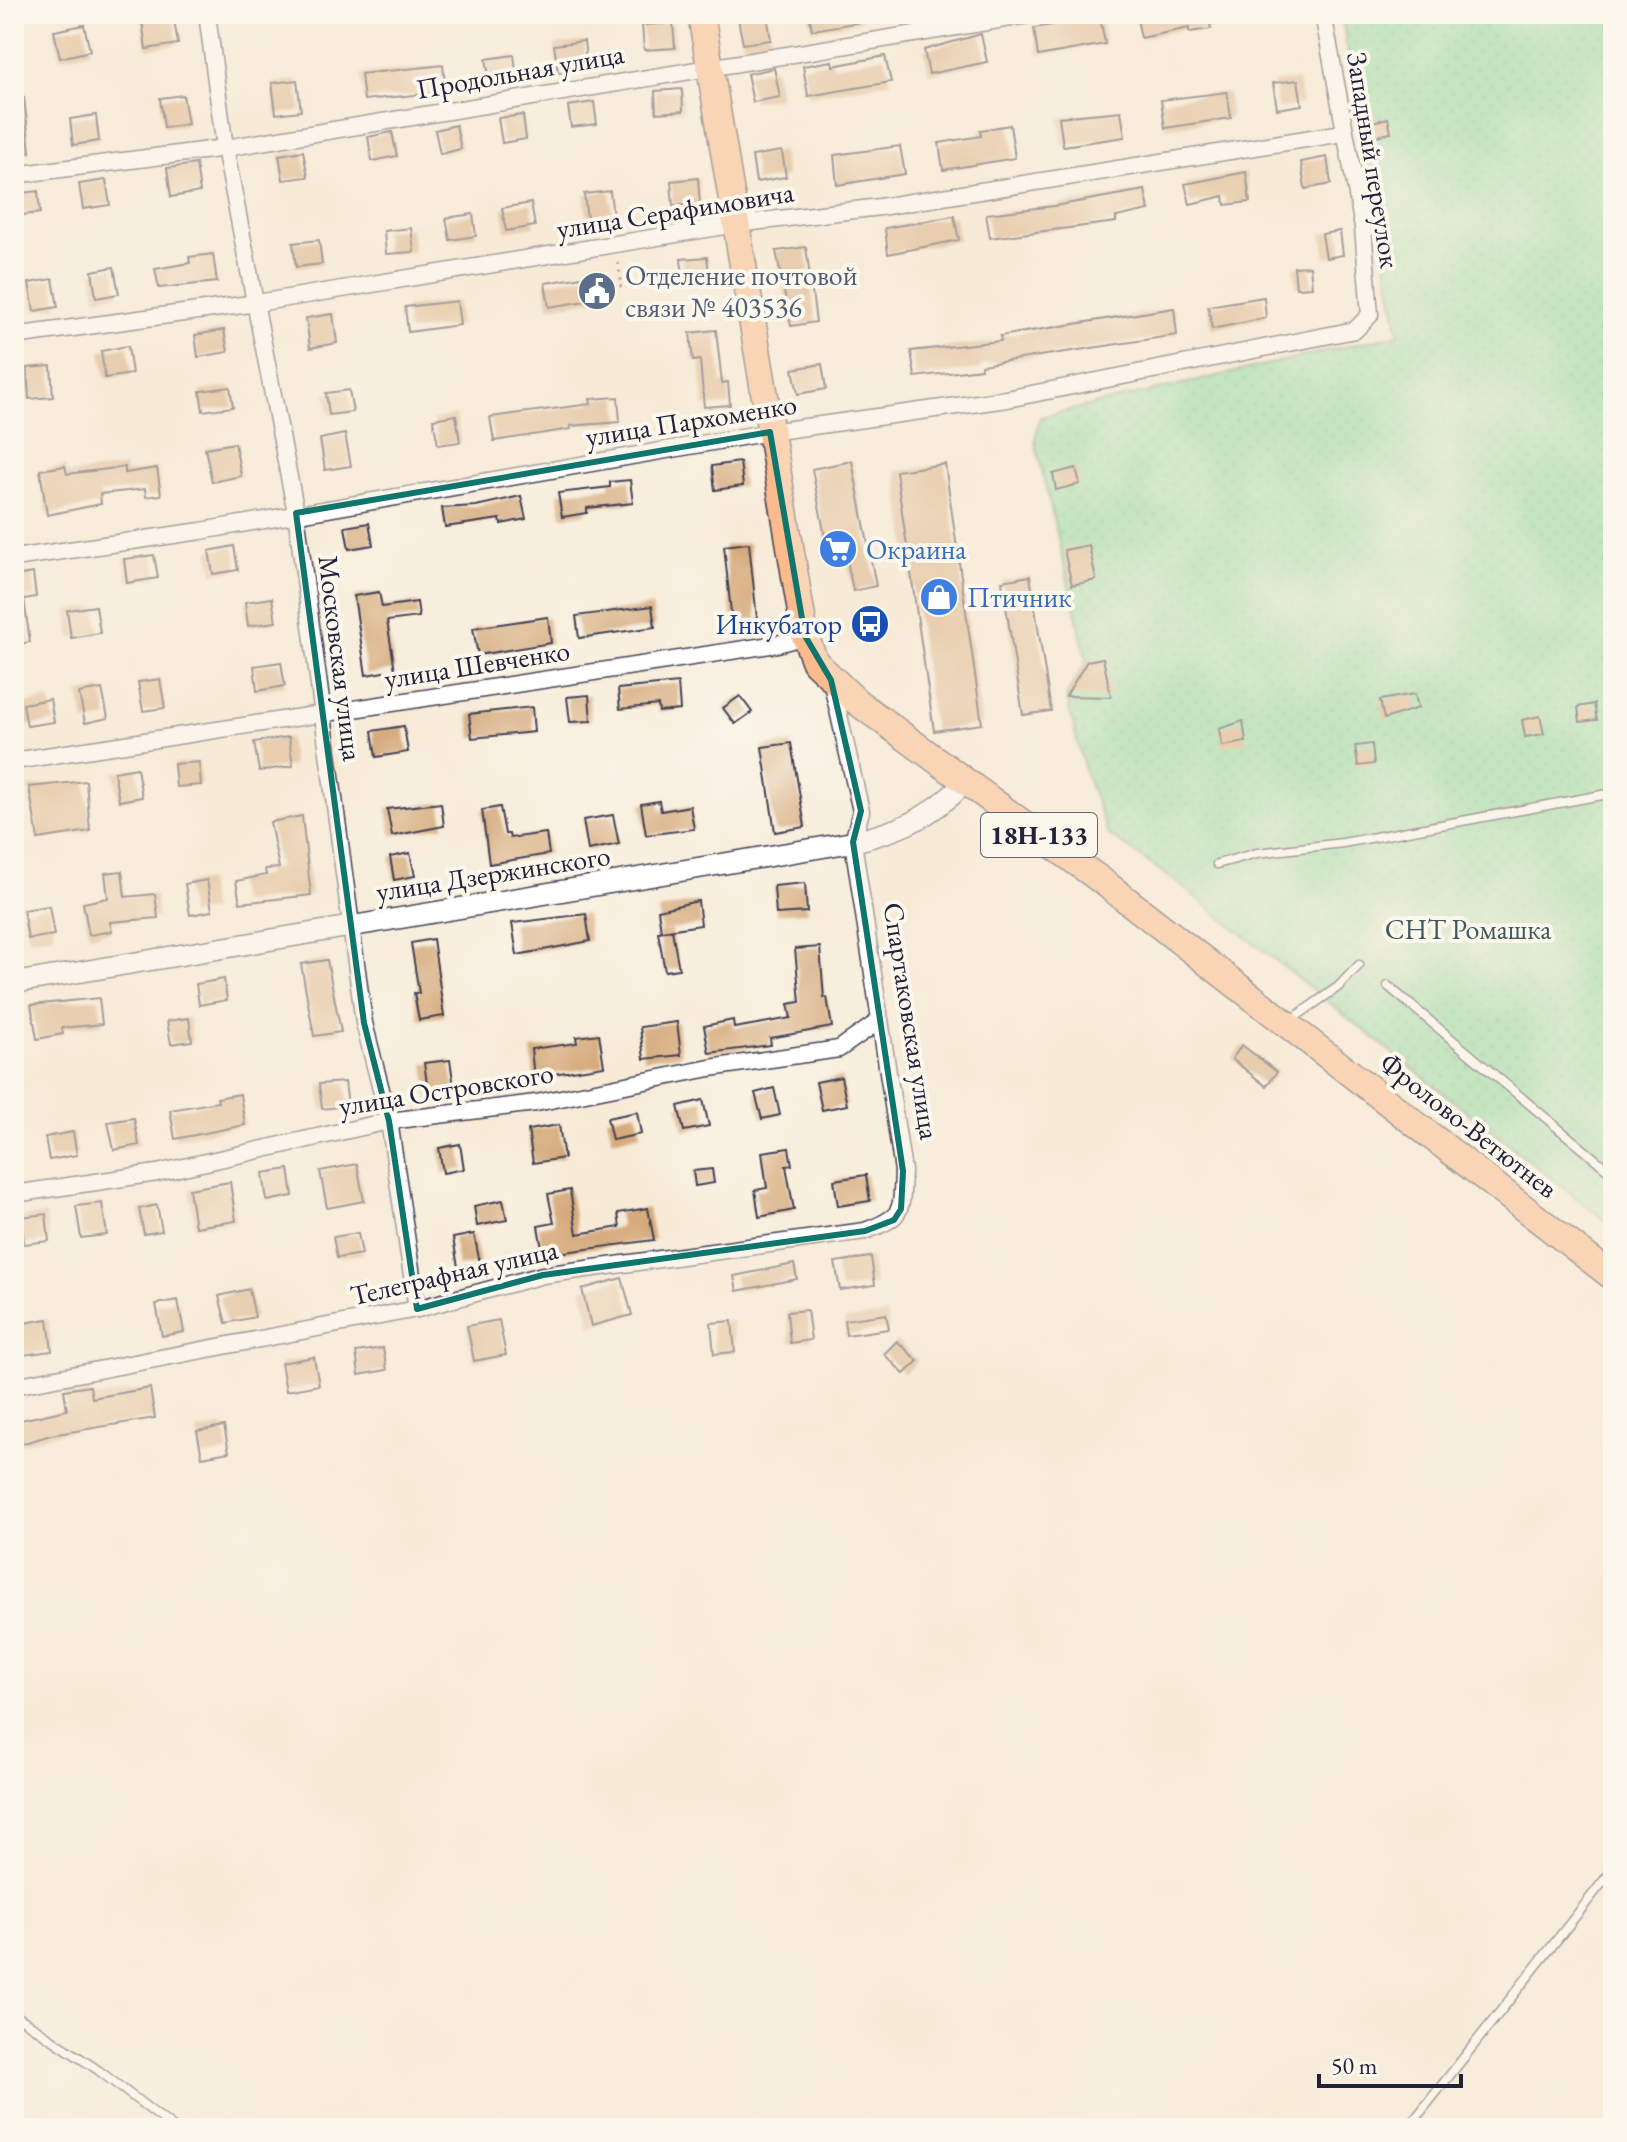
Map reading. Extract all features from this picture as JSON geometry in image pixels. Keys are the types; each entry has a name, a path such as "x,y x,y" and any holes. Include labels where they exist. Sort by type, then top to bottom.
{"main road":[{"name":"18Н-133","path":"701,14 805,636 815,662 831,680 965,783 1106,884 1286,1024"},
{"name":"Фролово-Ветютнев","path":"1286,1024 1613,1277"}],"street":[{"name":"Московская улица","path":"207,14 225,148 296,513 364,1023 389,1121 417,1309"},
{"name":"Продольная улица","path":"14,175 225,148 711,65 1035,14"},
{"name":"Западный переулок","path":"1323,14 1363,227 1370,315"},
{"name":"улица Серафимовича","path":"14,336 257,303 737,224 880,207 1343,133"},
{"name":"улица Пархоменко","path":"14,558 201,531 770,432 1007,399 1355,330 1370,315"},
{"name":"улица Шевченко","path":"14,761 777,644 805,636"},
{"name":"Спартаковская улица","path":"831,680 861,811 853,842 903,1171 901,1209"},
{"name":"улица Дзержинского","path":"14,983 853,842 893,832 926,817 965,783"},
{"name":"улица Островского","path":"14,1194 157,1173 389,1121 536,1103 710,1068 839,1049 879,1021"},
{"name":"Телеграфная улица","path":"14,1386 417,1309 543,1275 865,1231 894,1220 901,1209"}],"lane":[{"path":"1217,864 1257,853 1343,843 1613,793"},
{"path":"1286,1024 1338,987 1359,965"},
{"path":"1388,986 1613,1174"},
{"path":"1408,2128 1613,1869"},
{"path":"14,2014 98,2070 174,2128"}],"path":[{"path":"604,290 622,286 615,245"}],"highlighted area":[{"path":"770,432 805,636 831,680 861,811 853,842 903,1171 901,1209 894,1220 865,1231 543,1275 417,1309 389,1121 364,1023 296,513"}],"green space":[{"name":"СНТ Ромашка","path":"1341,14 1613,14 1613,1227 1175,881 1108,834 1085,772 1066,696 1087,661 1035,441 1040,417 1399,334"}],"building":[{"path":"141,14 173,14 178,44 146,49"},
{"path":"737,14 767,14 771,40 743,44"},
{"path":"809,14 860,14 861,22 812,30"},
{"path":"1136,14 1221,14 1222,21 1210,24 1211,29 1189,32 1189,28 1141,38"},
{"path":"1100,17 1105,44 1038,56 1034,28"},
{"path":"673,23 675,48 644,50 642,25"},
{"path":"84,25 90,51 60,58 54,31"},
{"path":"981,34 987,62 929,74 924,50"},
{"path":"584,41 587,69 558,73 554,45"},
{"path":"514,55 517,77 490,82 486,59"},
{"path":"885,56 891,82 808,96 803,66 832,61 833,66"},
{"path":"443,65 446,92 364,100 361,74"},
{"path":"774,68 780,97 753,102 747,74"},
{"path":"297,80 301,111 276,114 272,83"},
{"path":"1298,80 1302,105 1277,109 1273,83"},
{"path":"682,89 683,111 656,113 655,91"},
{"path":"1227,92 1231,118 1165,128 1161,100"},
{"path":"183,95 188,124 164,128 160,98"},
{"path":"24,97 30,152 14,154 14,98"},
{"path":"594,102 597,124 571,127 568,106"},
{"path":"1121,111 1125,137 1063,146 1059,117"},
{"path":"96,115 99,141 73,145 70,119"},
{"path":"523,115 526,139 502,143 498,118"},
{"path":"1388,118 1391,133 1375,136 1372,122"},
{"path":"456,125 461,149 440,154 435,130"},
{"path":"1010,125 1015,158 943,170 939,143 981,136 980,130"},
{"path":"392,132 397,156 372,161 368,137"},
{"path":"900,146 905,174 837,185 834,155"},
{"path":"303,151 308,177 283,180 279,155"},
{"path":"782,151 786,177 756,182 752,156"},
{"path":"1327,157 1331,184 1305,189 1301,162"},
{"path":"196,164 200,192 171,197 167,168"},
{"path":"1246,172 1250,202 1225,205 1224,196 1190,204 1185,184"},
{"path":"698,178 700,204 673,206 671,181"},
{"path":"106,180 110,205 83,209 79,184"},
{"path":"1145,190 1149,210 1116,217 1116,222 990,238 986,214"},
{"path":"38,191 40,213 15,216 14,194"},
{"path":"610,191 613,216 587,219 584,194"},
{"path":"531,203 535,226 506,231 502,208"},
{"path":"473,214 476,236 450,240 446,218"},
{"path":"954,216 959,240 888,254 885,228"},
{"path":"411,228 414,252 386,254 384,231"},
{"path":"1340,231 1343,255 1326,258 1322,234"},
{"path":"319,240 322,264 296,267 293,243"},
{"path":"806,247 816,322 791,326 776,251"},
{"path":"213,254 217,282 159,288 155,269 190,263 189,257"},
{"path":"707,257 710,282 684,285 681,259"},
{"path":"1310,266 1312,287 1296,288 1294,267"},
{"path":"114,267 119,294 96,298 92,271"},
{"path":"601,274 605,298 549,307 545,283"},
{"path":"53,279 58,307 34,311 29,283"},
{"path":"1264,297 1266,318 1212,329 1208,306"},
{"path":"457,301 460,325 408,332 405,307"},
{"path":"1174,308 1177,335 981,365 981,369 915,377 911,351 1001,341 1000,336"},
{"path":"333,314 337,343 310,348 306,318"},
{"path":"224,330 228,352 198,357 195,335"},
{"path":"716,330 722,383 728,382 730,405 704,407 700,360 693,361 690,333"},
{"path":"128,346 132,374 105,378 101,351"},
{"path":"822,364 826,389 798,394 793,369"},
{"path":"51,366 53,397 29,399 27,368"},
{"path":"230,387 233,407 203,411 200,391"},
{"path":"349,390 353,412 329,415 326,393"},
{"path":"618,397 620,422 570,426 571,429 494,441 490,417 591,404 590,399"},
{"path":"456,415 460,442 438,445 433,419"},
{"path":"345,434 351,466 325,470 320,439"},
{"path":"235,443 241,476 212,482 205,448"},
{"path":"852,461 876,586 853,591 847,560 830,563 812,469"},
{"path":"740,462 743,486 715,490 712,466"},
{"name":"Птичник","path":"945,464 982,724 934,731 896,471"},
{"path":"65,466 67,474 125,467 125,473 157,468 161,495 146,497 145,489 100,494 101,504 47,515 40,470"},
{"path":"1076,468 1080,484 1056,490 1053,474"},
{"path":"630,480 633,503 587,508 587,513 562,517 558,493 610,487 610,482"},
{"path":"521,496 526,519 501,524 500,519 445,527 442,508 476,506"},
{"path":"369,523 373,545 349,549 345,527"},
{"path":"749,543 757,619 732,622 724,546"},
{"path":"1089,545 1096,580 1072,585 1064,550"},
{"path":"234,546 238,570 213,574 209,551"},
{"path":"154,555 158,578 127,583 124,559"},
{"path":"33,573 36,597 24,599 30,642 14,645 14,576"},
{"path":"1030,576 1051,711 1023,715 1002,581"},
{"path":"379,592 382,607 417,602 419,617 387,621 395,670 366,675 354,596"},
{"path":"272,598 276,622 248,626 245,602"},
{"path":"96,606 100,633 71,638 67,610"},
{"path":"652,606 655,627 579,638 576,616"},
{"path":"548,617 551,643 478,655 473,628"},
{"path":"1103,658 1111,697 1066,696 1087,661"},
{"path":"281,662 285,686 257,691 254,666"},
{"path":"160,679 165,708 143,711 138,682"},
{"path":"678,683 680,710 659,712 658,705 620,709 618,689"},
{"path":"102,689 108,718 85,723 79,693"},
{"path":"1415,694 1418,708 1384,719 1380,700"},
{"path":"589,695 591,721 570,722 567,697"},
{"path":"740,696 752,712 735,724 723,708"},
{"path":"50,699 54,722 27,726 23,704"},
{"path":"1594,704 1597,720 1580,722 1578,707"},
{"path":"532,707 534,732 472,738 469,714"},
{"path":"1540,716 1544,734 1525,737 1522,720"},
{"path":"1243,721 1246,742 1222,746 1219,729"},
{"path":"404,726 408,752 376,757 372,731"},
{"path":"289,737 293,766 259,771 254,742"},
{"path":"791,743 805,827 775,832 762,747"},
{"path":"1372,744 1374,764 1358,766 1355,746"},
{"path":"199,762 201,785 176,787 174,764"},
{"path":"137,768 142,797 119,801 114,772"},
{"path":"86,781 90,831 38,839 29,787"},
{"path":"659,801 661,811 690,806 694,829 646,835 641,804"},
{"path":"441,803 444,826 392,836 387,809"},
{"path":"500,807 505,834 509,834 510,838 546,833 549,854 489,864 482,810"},
{"path":"613,815 619,844 588,850 583,820"},
{"path":"302,816 311,895 240,903 236,881 266,875 265,869 279,868 270,822"},
{"path":"410,853 415,876 394,880 390,857"},
{"path":"122,871 125,897 155,894 158,918 110,922 112,931 89,935 83,903 108,898 105,873"},
{"path":"207,880 212,911 190,915 185,884"},
{"path":"805,883 807,912 776,914 774,886"},
{"path":"698,901 701,925 661,931 658,910"},
{"path":"49,906 54,935 28,939 23,910"},
{"path":"586,914 590,941 517,955 512,923"},
{"path":"672,930 679,969 665,971 658,932"},
{"path":"433,939 444,1016 419,1020 414,993 419,993 411,943"},
{"path":"820,947 824,998 827,997 832,1027 770,1038 771,1045 709,1053 704,1026 733,1020 734,1028 791,1018 788,1004 800,1002 795,949"},
{"path":"327,960 341,1032 314,1036 301,964"},
{"path":"224,979 227,1000 199,1005 196,984"},
{"path":"99,998 102,1024 62,1028 63,1034 37,1039 31,1005"},
{"path":"189,1018 192,1041 171,1044 167,1021"},
{"path":"677,1022 681,1055 644,1059 640,1027"},
{"path":"599,1034 604,1066 534,1077 531,1049 577,1043 576,1037"},
{"path":"1242,1045 1277,1072 1266,1086 1232,1059"},
{"path":"450,1060 455,1093 429,1097 424,1063"},
{"path":"841,1077 847,1105 822,1110 816,1082"},
{"path":"345,1082 348,1106 322,1109 319,1084"},
{"path":"774,1088 780,1115 762,1119 755,1093"},
{"path":"240,1094 245,1125 175,1139 170,1110 218,1102 217,1098"},
{"path":"703,1100 709,1126 684,1131 678,1106"},
{"path":"637,1112 641,1134 612,1140 607,1118"},
{"path":"134,1118 139,1145 114,1150 108,1122"},
{"path":"559,1125 564,1158 533,1163 528,1130"},
{"path":"73,1132 77,1155 49,1160 45,1137"},
{"path":"460,1144 464,1169 443,1173 439,1148"},
{"path":"789,1148 792,1165 786,1166 794,1210 759,1217 755,1190 767,1188 762,1152"},
{"path":"357,1164 364,1201 327,1208 320,1171"},
{"path":"289,1169 293,1196 267,1201 263,1173"},
{"path":"712,1169 714,1183 695,1186 693,1171"},
{"path":"866,1175 870,1201 838,1206 834,1180"},
{"path":"230,1182 236,1221 195,1227 189,1189"},
{"path":"570,1190 577,1234 620,1227 618,1213 648,1208 654,1240 543,1255 538,1226 554,1223 548,1194"},
{"path":"503,1200 507,1220 477,1226 474,1206"},
{"path":"102,1203 107,1235 81,1238 76,1206"},
{"path":"157,1205 162,1231 144,1234 139,1209"},
{"path":"46,1214 49,1241 24,1244 21,1217"},
{"path":"358,1233 362,1254 337,1258 333,1237"},
{"path":"474,1234 480,1263 458,1267 453,1238"},
{"path":"871,1257 875,1285 840,1290 835,1262"},
{"path":"794,1264 797,1279 737,1291 734,1276"},
{"path":"622,1278 632,1315 591,1326 582,1289"},
{"path":"249,1289 255,1317 226,1323 219,1296"},
{"path":"178,1300 184,1332 162,1336 156,1304"},
{"path":"807,1310 811,1340 790,1343 787,1312"},
{"path":"886,1314 889,1329 846,1335 844,1320"},
{"path":"48,1319 52,1351 23,1355 18,1324"},
{"path":"499,1320 506,1355 474,1361 467,1326"},
{"path":"732,1321 735,1352 714,1354 711,1323"},
{"path":"897,1341 918,1361 904,1374 884,1354"},
{"path":"383,1348 387,1370 359,1375 356,1352"},
{"path":"314,1357 319,1385 286,1391 281,1363"},
{"path":"90,1386 92,1398 150,1388 155,1418 51,1435 21,1444 16,1421 67,1410 64,1390"},
{"path":"224,1426 229,1452 202,1457 197,1431"}],"place":[{"name":"Отделение почтовой связи № 403536","path":"597,291"},
{"name":"Окраина","path":"838,549"},
{"name":"Птичник","path":"939,597"},
{"name":"Инкубатор","path":"870,624"}]}
